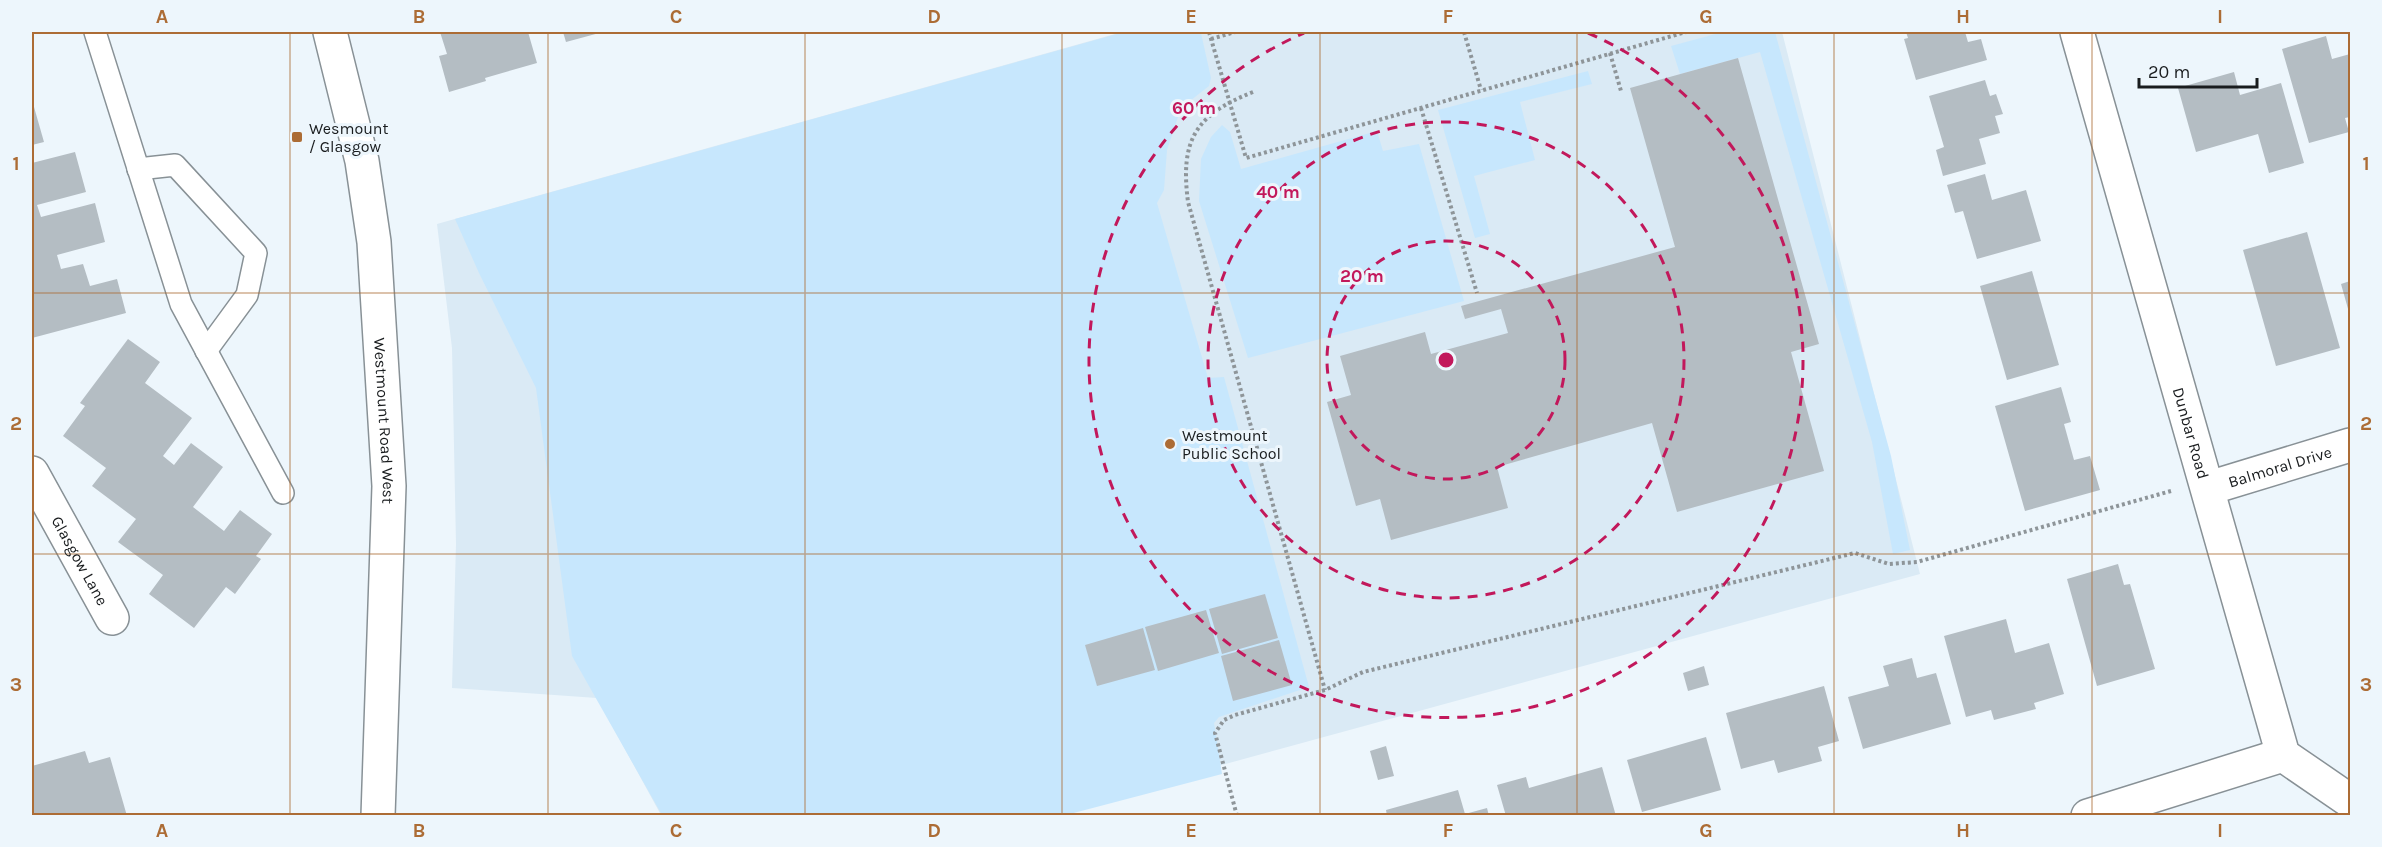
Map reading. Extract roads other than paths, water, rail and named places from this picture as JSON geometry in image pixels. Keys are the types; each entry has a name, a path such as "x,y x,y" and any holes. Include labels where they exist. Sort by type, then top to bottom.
{"street":[{"name":"Westmount Road West","path":"330,32 362,161 374,242 389,486 378,816"},
{"name":"Dunbar Road","path":"2077,32 2195,488 2283,755"},
{"name":"Balmoral Drive","path":"2195,488 2350,445"},
{"name":"Glasgow Lane","path":"32,473 112,618"},
{"path":"2088,816 2283,755 2350,801"}],"lane":[{"path":"95,32 181,304 283,493"},
{"path":"138,169 175,165 256,253 247,295 206,351"}],"place":[{"name":"Wesmount / Glasgow","path":"297,137"},
{"name":"Westmount Public School","path":"1170,444"}]}
